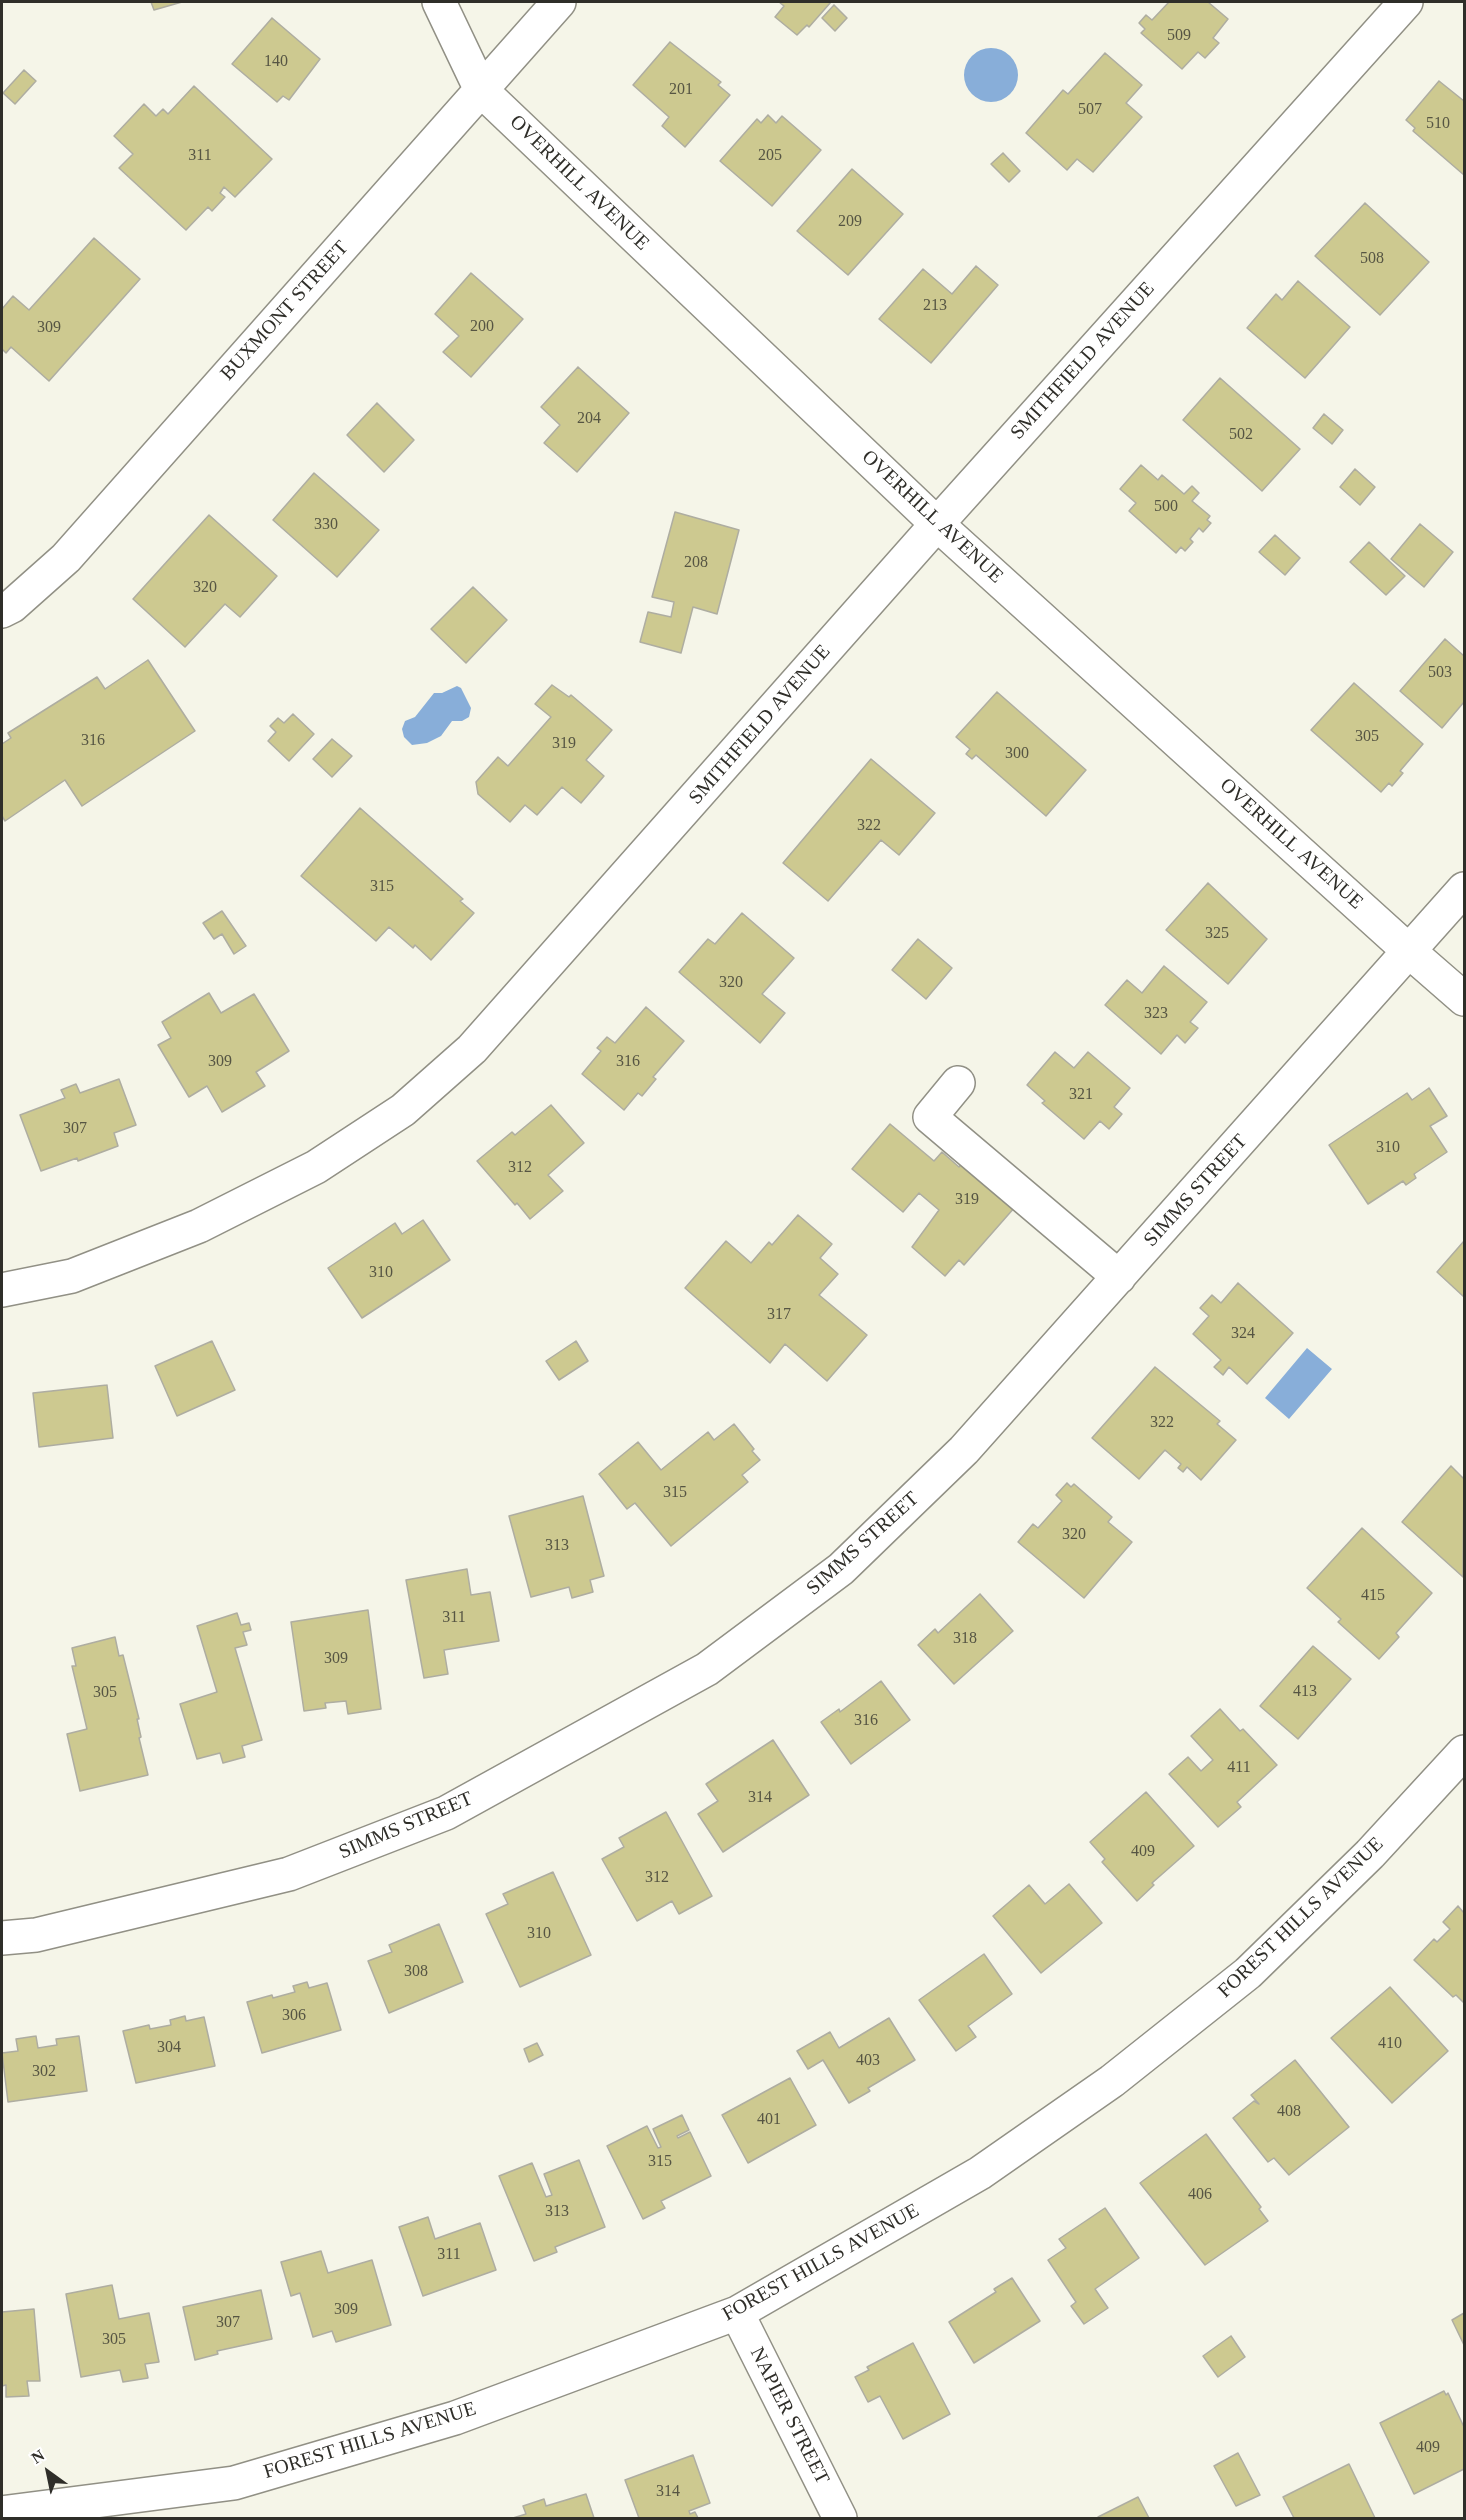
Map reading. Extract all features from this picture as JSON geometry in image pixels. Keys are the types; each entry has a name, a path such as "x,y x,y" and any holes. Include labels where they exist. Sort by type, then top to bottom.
{"street":[{"name":"OVERHILL AVENUE","path":"439,2 481,90 937,524 1464,999"},
{"name":"BUXMONT STREET","path":"2,611 12,606 66,558 559,2"},
{"name":"SMITHFIELD AVENUE","path":"2,1290 72,1276 200,1226 316,1167 403,1110 480,1040 937,524 1406,2"},
{"name":"SIMMS STREET","path":"2,1938 36,1935 289,1874 446,1813 707,1669 841,1569 964,1450 1464,889"},
{"path":"958,1083 930,1117 1119,1276"},
{"name":"FOREST HILLS AVENUE","path":"2,2513 234,2483 455,2418 737,2313 980,2172 1112,2081 1248,1973 1370,1854 1464,1752"},
{"name":"NAPIER STREET","path":"737,2313 840,2518"}],"water":[{"path":"991,48 1001,50 1010,56 1016,65 1018,75 1016,85 1010,94 1001,100 991,102 981,100 972,94 966,85 964,75 966,65 972,56 981,50"},
{"path":"457,686 461,688 471,708 469,717 462,721 452,721 441,736 427,743 412,745 404,737 402,729 405,721 415,717 434,693 442,693"},
{"path":"1307,1348 1332,1369 1289,1419 1265,1398"}],"building":[{"path":"151,2 182,2 154,10"},
{"path":"779,2 831,2 809,27 807,25 797,35 775,17 784,6"},
{"path":"1169,2 1208,2 1228,19 1213,38 1219,43 1205,58 1198,52 1182,69 1141,33 1145,29 1139,23 1146,15 1152,20"},
{"path":"834,5 847,18 835,31 822,18"},
{"path":"272,18 320,59 289,100 283,96 277,102 232,64"},
{"path":"670,42 721,82 718,85 730,95 685,147 662,126 669,117 633,85"},
{"path":"1105,53 1142,85 1126,103 1142,117 1093,172 1077,159 1067,170 1026,133 1063,90 1068,94"},
{"path":"24,70 36,81 15,104 3,93"},
{"path":"1439,81 1464,101 1464,175 1413,131 1415,128 1406,120"},
{"path":"194,86 272,159 235,197 224,187 220,193 225,197 212,211 208,207 186,230 119,168 133,154 114,136 144,104 156,116 163,109 168,114"},
{"path":"768,115 776,123 782,116 821,150 772,206 720,161 757,119 761,123"},
{"path":"1003,153 1020,171 1009,182 991,164"},
{"path":"852,169 903,214 848,275 797,231"},
{"path":"1365,203 1429,262 1380,315 1315,256"},
{"path":"94,238 140,279 49,381 11,347 6,353 2,349 2,309 13,296 29,310"},
{"path":"976,266 998,285 931,363 879,319 923,269 952,294"},
{"path":"471,273 523,319 471,377 443,352 459,336 435,314"},
{"path":"1298,281 1350,327 1305,378 1247,328 1276,294 1282,300"},
{"path":"578,367 629,413 577,472 544,443 560,425 541,407"},
{"path":"1220,378 1300,449 1262,491 1183,420"},
{"path":"377,403 414,440 384,472 347,435"},
{"path":"1324,414 1343,430 1332,444 1313,428"},
{"path":"1141,465 1158,480 1162,475 1184,494 1192,486 1199,493 1192,501 1210,516 1207,520 1211,523 1203,532 1199,528 1190,539 1193,542 1185,551 1181,547 1176,553 1129,511 1136,503 1120,489"},
{"path":"1355,469 1375,487 1360,505 1340,487"},
{"path":"314,473 379,530 337,577 273,520"},
{"path":"675,512 739,530 717,614 693,607 681,653 640,642 648,612 671,617 674,602 652,597"},
{"path":"209,515 277,576 240,617 225,604 185,647 133,599"},
{"path":"1420,524 1453,552 1424,587 1391,559"},
{"path":"1275,535 1300,558 1285,575 1259,552"},
{"path":"1369,542 1405,576 1386,595 1350,562"},
{"path":"473,587 507,620 466,663 431,629"},
{"path":"1445,639 1464,656 1464,702 1442,728 1400,691"},
{"path":"148,660 195,731 82,806 65,780 5,821 2,816 2,744 11,738 8,733 97,677 105,689"},
{"path":"1354,683 1423,744 1400,771 1403,773 1392,786 1389,783 1381,792 1311,730"},
{"path":"552,685 569,697 571,695 612,730 586,760 604,776 581,803 562,787 537,815 525,805 510,822 478,794 476,782 498,757 508,766 551,717 535,704"},
{"path":"997,692 1086,770 1046,816 976,755 972,759 966,754 970,749 956,737"},
{"path":"293,714 314,734 289,761 268,741 276,732 270,726 278,718 284,723"},
{"path":"332,739 352,756 332,777 313,759"},
{"path":"871,759 935,813 899,855 881,840 828,901 783,863"},
{"path":"360,808 463,899 460,901 474,913 431,960 415,945 413,948 389,927 376,941 301,876"},
{"path":"1208,883 1267,939 1228,984 1166,930"},
{"path":"222,911 246,946 234,954 222,934 214,939 203,923"},
{"path":"742,913 794,958 762,994 785,1013 760,1043 679,972 708,939 715,944"},
{"path":"918,939 952,968 926,999 892,970"},
{"path":"1164,966 1207,1002 1190,1022 1198,1028 1185,1043 1177,1035 1161,1054 1105,1005 1127,980 1142,993"},
{"path":"209,993 221,1013 254,994 289,1051 256,1072 265,1086 222,1112 207,1086 189,1097 158,1045 171,1038 162,1022"},
{"path":"646,1007 684,1041 653,1077 656,1079 642,1096 638,1093 624,1110 582,1074 601,1051 597,1048 607,1037 615,1043"},
{"path":"1055,1052 1074,1068 1088,1052 1130,1088 1114,1107 1122,1114 1109,1129 1100,1121 1084,1139 1042,1103 1045,1101 1027,1085"},
{"path":"119,1079 136,1125 114,1133 118,1146 78,1161 77,1158 41,1171 20,1115 65,1098 61,1090 76,1084 80,1093"},
{"path":"1429,1088 1447,1116 1430,1126 1447,1152 1414,1174 1416,1178 1406,1185 1403,1181 1368,1204 1329,1145 1407,1093 1412,1100"},
{"path":"551,1105 584,1143 548,1175 563,1191 530,1219 477,1161 512,1132 515,1135"},
{"path":"890,1124 934,1161 942,1152 959,1167 962,1163 1015,1207 964,1265 959,1260 945,1276 912,1247 939,1210 919,1193 903,1212 852,1169"},
{"path":"798,1215 832,1244 820,1258 838,1274 819,1295 867,1335 827,1381 785,1344 770,1363 685,1288 726,1241 751,1263 769,1242 772,1245"},
{"path":"423,1220 450,1260 362,1318 328,1268 395,1223 402,1234"},
{"path":"1464,1241 1464,1297 1437,1272"},
{"path":"1238,1283 1293,1333 1247,1384 1229,1367 1223,1375 1214,1367 1221,1360 1193,1334 1209,1316 1200,1308 1212,1295 1221,1303"},
{"path":"212,1341 235,1390 177,1416 155,1366"},
{"path":"576,1341 588,1361 559,1380 546,1361"},
{"path":"1155,1367 1220,1421 1217,1424 1236,1440 1201,1480 1187,1467 1183,1472 1178,1468 1181,1464 1165,1450 1139,1479 1092,1438"},
{"path":"107,1385 113,1438 39,1447 33,1393"},
{"path":"734,1424 760,1460 742,1475 748,1482 671,1546 635,1503 627,1509 599,1474 638,1442 661,1470 708,1432 714,1440"},
{"path":"1451,1466 1464,1479 1463,1577 1402,1522"},
{"path":"1067,1483 1071,1487 1074,1484 1112,1517 1108,1522 1132,1542 1084,1598 1018,1542 1033,1524 1038,1528 1062,1501 1056,1495"},
{"path":"583,1496 604,1576 590,1580 593,1592 572,1598 569,1587 531,1597 509,1516"},
{"path":"1362,1528 1432,1593 1396,1633 1399,1637 1379,1659 1338,1622 1341,1619 1307,1588"},
{"path":"467,1569 471,1595 490,1592 499,1641 444,1650 448,1674 424,1678 406,1580"},
{"path":"980,1594 1013,1631 954,1684 918,1645 935,1629 938,1633"},
{"path":"368,1610 381,1709 348,1714 346,1701 325,1703 326,1708 304,1711 291,1622"},
{"path":"237,1613 241,1625 249,1623 251,1630 243,1632 247,1645 235,1648 262,1740 242,1746 245,1757 223,1763 220,1753 197,1759 180,1704 217,1692 197,1626"},
{"path":"115,1637 119,1656 123,1655 139,1719 137,1719 141,1737 139,1738 148,1775 80,1791 67,1734 87,1729 72,1666 76,1666 72,1648"},
{"path":"1313,1646 1351,1679 1298,1739 1260,1706"},
{"path":"881,1681 910,1720 851,1764 821,1722 839,1709 840,1712"},
{"path":"1220,1709 1240,1731 1243,1729 1277,1765 1237,1802 1241,1807 1218,1827 1169,1774 1188,1757 1201,1771 1213,1760 1191,1736"},
{"path":"773,1740 809,1795 723,1852 698,1814 718,1801 706,1784"},
{"path":"1146,1792 1194,1846 1152,1883 1154,1885 1137,1901 1102,1862 1105,1859 1090,1842"},
{"path":"666,1812 712,1896 679,1914 672,1901 637,1921 602,1859 624,1847 619,1838"},
{"path":"553,1872 591,1955 520,1987 486,1914 508,1904 503,1894"},
{"path":"1069,1884 1102,1923 1041,1973 993,1916 1029,1885 1045,1904"},
{"path":"1458,1906 1464,1913 1464,2003 1456,1995 1453,1997 1414,1960 1434,1939 1437,1942 1450,1929 1443,1922"},
{"path":"439,1924 463,1982 389,2013 368,1961 392,1952 389,1945"},
{"path":"984,1954 1012,1994 968,2026 976,2037 956,2051 919,2000"},
{"path":"307,1982 309,1988 327,1983 341,2030 262,2053 247,2002 295,1992 293,1986"},
{"path":"1390,1987 1448,2051 1392,2103 1331,2038"},
{"path":"185,2016 186,2021 204,2017 215,2066 136,2083 123,2031 149,2025 150,2029 171,2025 170,2020"},
{"path":"889,2018 915,2060 868,2088 870,2091 849,2103 823,2060 808,2069 797,2051 830,2032 839,2048"},
{"path":"36,2036 38,2048 57,2045 56,2039 79,2036 87,2091 8,2102 2,2053 18,2051 16,2039"},
{"path":"537,2043 543,2055 529,2062 524,2049"},
{"path":"1295,2060 1349,2127 1289,2175 1274,2158 1268,2162 1233,2118 1254,2101 1259,2104 1251,2095"},
{"path":"790,2078 816,2125 748,2163 722,2115"},
{"path":"682,2115 689,2130 677,2136 678,2138 690,2132 711,2176 661,2201 665,2208 643,2219 607,2146 647,2126 658,2148 661,2147 653,2129"},
{"path":"1206,2134 1261,2207 1259,2209 1268,2221 1205,2265 1140,2183"},
{"path":"579,2160 605,2227 555,2247 557,2252 534,2261 499,2176 532,2163 546,2197 552,2195 544,2174"},
{"path":"1105,2208 1139,2258 1095,2289 1108,2308 1084,2324 1071,2306 1076,2302 1048,2260 1066,2248 1059,2239"},
{"path":"428,2217 435,2239 480,2223 496,2270 423,2296 399,2227"},
{"path":"321,2251 328,2273 372,2260 391,2325 336,2342 332,2331 313,2337 300,2293 291,2296 281,2262"},
{"path":"1012,2278 1040,2321 974,2363 949,2322 996,2292 994,2289"},
{"path":"112,2285 119,2319 149,2313 159,2362 145,2364 148,2378 123,2382 120,2370 81,2377 66,2294"},
{"path":"261,2290 272,2339 217,2351 218,2354 195,2360 183,2307"},
{"path":"34,2309 40,2381 27,2381 29,2396 6,2397 6,2385 2,2386 2,2312"},
{"path":"1464,2313 1464,2345 1452,2320"},
{"path":"1231,2336 1245,2357 1218,2377 1203,2356"},
{"path":"913,2343 950,2414 903,2439 880,2396 868,2402 855,2377 869,2370 867,2367"},
{"path":"1444,2391 1446,2395 1448,2393 1464,2427 1464,2469 1414,2494 1380,2423"},
{"path":"1238,2453 1260,2495 1236,2506 1214,2466"},
{"path":"693,2455 710,2503 689,2511 690,2514 695,2512 698,2518 639,2518 625,2480"},
{"path":"1349,2464 1375,2518 1294,2518 1283,2497"},
{"path":"586,2494 594,2518 513,2518 526,2514 523,2506 544,2499 546,2506"},
{"path":"1138,2497 1149,2518 1098,2517"}]}
